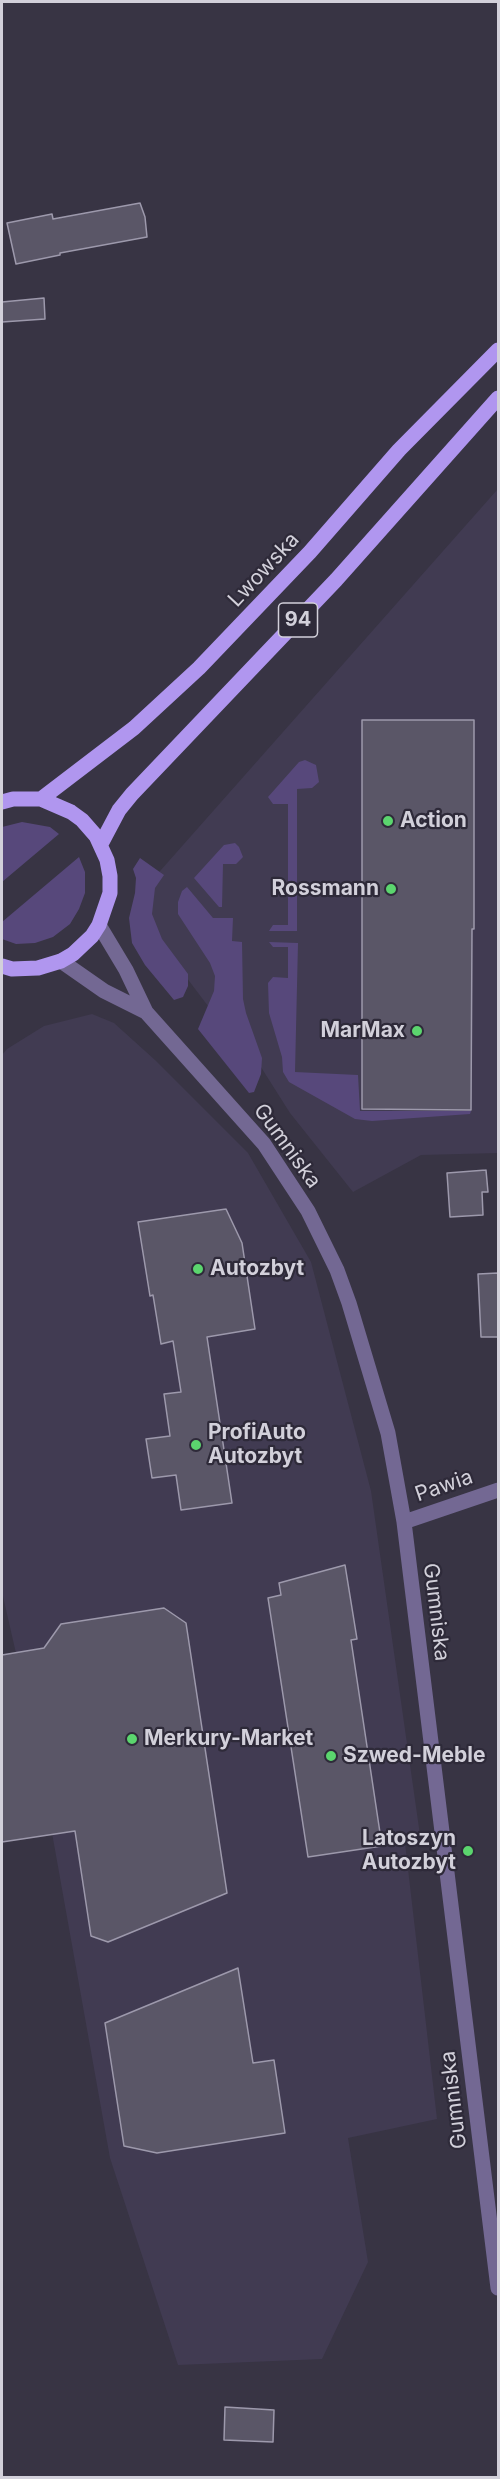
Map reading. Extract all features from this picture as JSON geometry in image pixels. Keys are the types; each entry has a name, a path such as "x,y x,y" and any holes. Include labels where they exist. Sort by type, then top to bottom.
{"main road":[{"name":"Lwowska","path":"41,799 134,728 199,668 310,552 399,450 498,350"},
{"name":"94","path":"101,844 119,810 132,794 336,580 498,398"},
{"path":"2,802 13,799 41,799 60,805 82,820 101,844 110,876 110,893 99,925 83,946 61,961 38,968 5,970"}],"street":[{"path":"99,925 126,970 146,1012"},
{"path":"61,961 104,991 146,1012"},
{"name":"Gumniska","path":"146,1012 264,1144 294,1187 320,1234 349,1303 387,1433 404,1522 498,2288"},
{"name":"Pawia","path":"404,1522 498,1490"}],"shaded area":[{"path":"497,490 498,1153 421,1155 353,1192 290,1113 259,1064 211,1010 146,924 153,879"},
{"path":"305,760 316,765 319,782 312,788 297,789 297,931 269,931 273,925 288,925 288,804 273,804 268,797 299,762"},
{"path":"22,822 50,827 59,834 2,882 2,827"},
{"path":"235,843 243,857 236,864 223,864 222,907 219,907 194,878 224,845"},
{"path":"79,857 85,872 85,893 70,924 53,937 35,943 16,944 2,939 2,922"},
{"path":"140,858 164,875 155,888 152,914 162,939 188,974 188,986 183,997 174,1000 145,965 132,943 129,918 135,893 136,878 133,869"},
{"path":"187,887 213,918 233,918 232,941 242,942 243,999 262,1058 261,1074 254,1092 249,1093 198,1029 214,991 215,976 210,963 178,914 178,902 182,891"},
{"path":"269,942 298,943 295,1072 358,1075 360,1111 471,1111 470,1114 372,1121 355,1119 289,1082 283,1072 282,1057 269,1013 268,983 273,977 288,978 288,947 273,947"},
{"path":"92,1014 114,1023 155,1060 248,1153 311,1262 371,1491 420,1835 405,1843 437,2119 348,2138 368,2262 322,2359 178,2365 110,2158 34,1732 2,1592 2,1055 7,1049 44,1026"}],"building":[{"path":"140,203 145,217 147,237 60,253 60,255 16,264 7,223 52,214 53,219"},
{"path":"44,298 45,319 2,322 2,302"},
{"path":"362,720 474,720 471,1110 362,1109"},
{"path":"486,1170 488,1192 482,1192 483,1215 450,1217 447,1173"},
{"path":"226,1209 242,1243 255,1329 207,1337 232,1503 181,1510 176,1475 152,1478 146,1439 170,1436 164,1394 181,1392 173,1341 161,1344 153,1295 150,1296 138,1222"},
{"path":"498,1273 498,1337 481,1337 478,1274"},
{"name":"Szwed-Meble","path":"345,1565 357,1639 351,1640 382,1846 308,1857 268,1598 281,1595 279,1583"},
{"name":"Merkury-Market","path":"164,1608 186,1623 227,1893 108,1942 91,1936 75,1831 2,1842 2,1655 44,1648 61,1624"},
{"path":"238,1968 253,2063 274,2060 285,2133 157,2153 124,2146 105,2023"},
{"path":"225,2407 274,2410 273,2442 224,2440"}],"place":[{"name":"Action","path":"388,821"},
{"name":"Rossmann","path":"391,889"},
{"name":"MarMax","path":"417,1031"},
{"name":"Autozbyt","path":"198,1269"},
{"name":"ProfiAuto Autozbyt","path":"196,1445"},
{"name":"Merkury-Market","path":"132,1739"},
{"name":"Szwed-Meble","path":"331,1756"},
{"name":"Latoszyn Autozbyt","path":"468,1851"}]}
